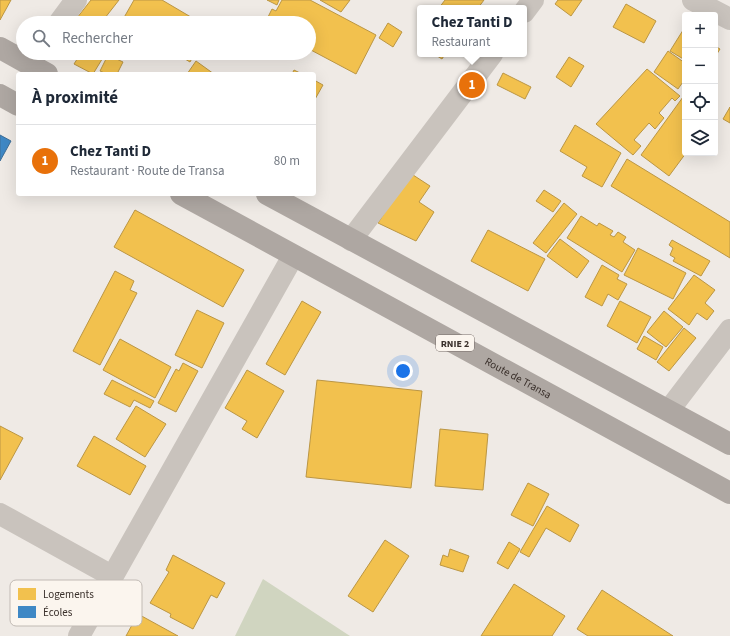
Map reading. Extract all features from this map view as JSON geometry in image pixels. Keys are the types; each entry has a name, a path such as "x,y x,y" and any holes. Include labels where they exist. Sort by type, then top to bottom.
{"main road":[{"path":"0,48 16,53"},
{"path":"33,60 45,72"},
{"path":"0,95 16,104"},
{"name":"Route de Transa","path":"185,196 723,489"},
{"path":"271,196 730,444"},
{"path":"723,489 730,503"}],"street":[{"path":"64,16 76,0"},
{"path":"693,0 730,19"},
{"path":"351,240 490,57"},
{"path":"110,580 293,256"},
{"path":"669,410 730,330"},
{"path":"0,514 112,576"},
{"path":"79,636 84,626"}],"green space":[{"path":"263,579 350,636 235,636"}],"building: Logements":[{"path":"0,0 11,0 0,20"},
{"path":"91,0 119,0 106,16 78,16"},
{"path":"134,0 162,0 189,16 125,16"},
{"path":"267,0 279,0 277,5"},
{"path":"282,0 310,0 376,35 356,74 316,53 316,16 268,16 272,9 276,11"},
{"path":"320,0 350,0 341,12"},
{"path":"445,0 484,0 480,5 441,5"},
{"path":"558,0 582,0 571,16 555,4"},
{"path":"626,4 656,21 644,43 613,27"},
{"path":"388,23 402,32 393,47 379,38"},
{"path":"682,32 682,58 670,51"},
{"path":"668,51 682,61 682,83 678,89 654,72"},
{"path":"569,57 584,66 571,87 556,77"},
{"path":"77,60 102,60 94,72 89,72 74,64"},
{"path":"106,60 119,60 123,62 118,72 100,71"},
{"path":"196,61 211,72 188,72"},
{"path":"647,69 680,96 675,101 672,98 659,113 664,118 655,129 649,123 634,140 641,146 633,155 596,124"},
{"path":"503,73 531,87 525,99 497,85"},
{"path":"316,81 323,85 316,97"},
{"path":"682,98 682,156 684,156 669,176 641,155"},
{"path":"730,107 730,123 723,119"},
{"path":"575,125 621,153 602,187 582,176 587,167 560,151"},
{"path":"627,159 730,222 730,258 611,186"},
{"path":"410,173 430,186 419,202 434,212 416,241 378,223"},
{"path":"544,190 561,201 553,212 536,201"},
{"path":"564,203 577,214 546,253 533,243"},
{"path":"135,210 244,270 223,307 114,247"},
{"path":"581,216 597,226 599,223 613,231 610,235 614,237 618,232 626,237 623,242 635,250 622,272 567,238"},
{"path":"488,230 545,259 528,291 471,261"},
{"path":"560,239 589,261 577,278 547,256"},
{"path":"672,240 710,261 701,276 673,261 675,258 670,255 673,248 669,245"},
{"path":"638,248 686,273 673,299 624,275"},
{"path":"602,265 619,275 617,279 627,284 618,300 608,294 602,306 585,297"},
{"path":"115,271 134,281 130,290 137,293 100,365 73,351"},
{"path":"694,275 715,290 705,303 714,311 707,320 697,313 689,325 668,309"},
{"path":"302,301 321,312 285,375 266,364"},
{"path":"620,301 651,317 637,343 607,326"},
{"path":"197,310 224,323 202,368 175,355"},
{"path":"664,311 683,327 666,347 647,332"},
{"path":"684,328 696,338 669,371 657,362"},
{"path":"644,336 663,347 656,360 637,349"},
{"path":"120,339 171,367 155,398 103,370"},
{"path":"183,363 198,371 176,412 158,403 176,369 179,371"},
{"path":"247,370 284,391 257,438 242,429 247,421 225,408"},
{"path":"112,380 154,401 150,408 134,400 130,407 104,394"},
{"path":"317,380 422,391 411,488 306,477"},
{"path":"136,406 166,424 145,457 116,439"},
{"path":"0,426 23,438 0,480"},
{"path":"440,429 488,434 483,490 435,486"},
{"path":"94,436 146,466 130,495 77,466"},
{"path":"528,483 549,494 533,526 511,515"},
{"path":"547,506 579,525 570,542 546,528 529,557 520,552"},
{"path":"385,540 409,556 373,612 348,596"},
{"path":"509,542 520,549 508,569 497,563"},
{"path":"450,549 469,556 463,572 440,565 443,555 448,557"},
{"path":"173,555 225,583 217,598 211,595 193,629 170,617 171,614 150,603 169,572 166,570"},
{"path":"514,584 565,616 552,636 481,636"},
{"path":"602,590 673,636 588,636 577,629"},
{"path":"142,616 178,636 126,636 131,626 142,626"}],"building: Écoles":[{"path":"0,135 11,141 0,161"}],"place":[{"name":"Chez Tanti D","path":"472,85"}]}
